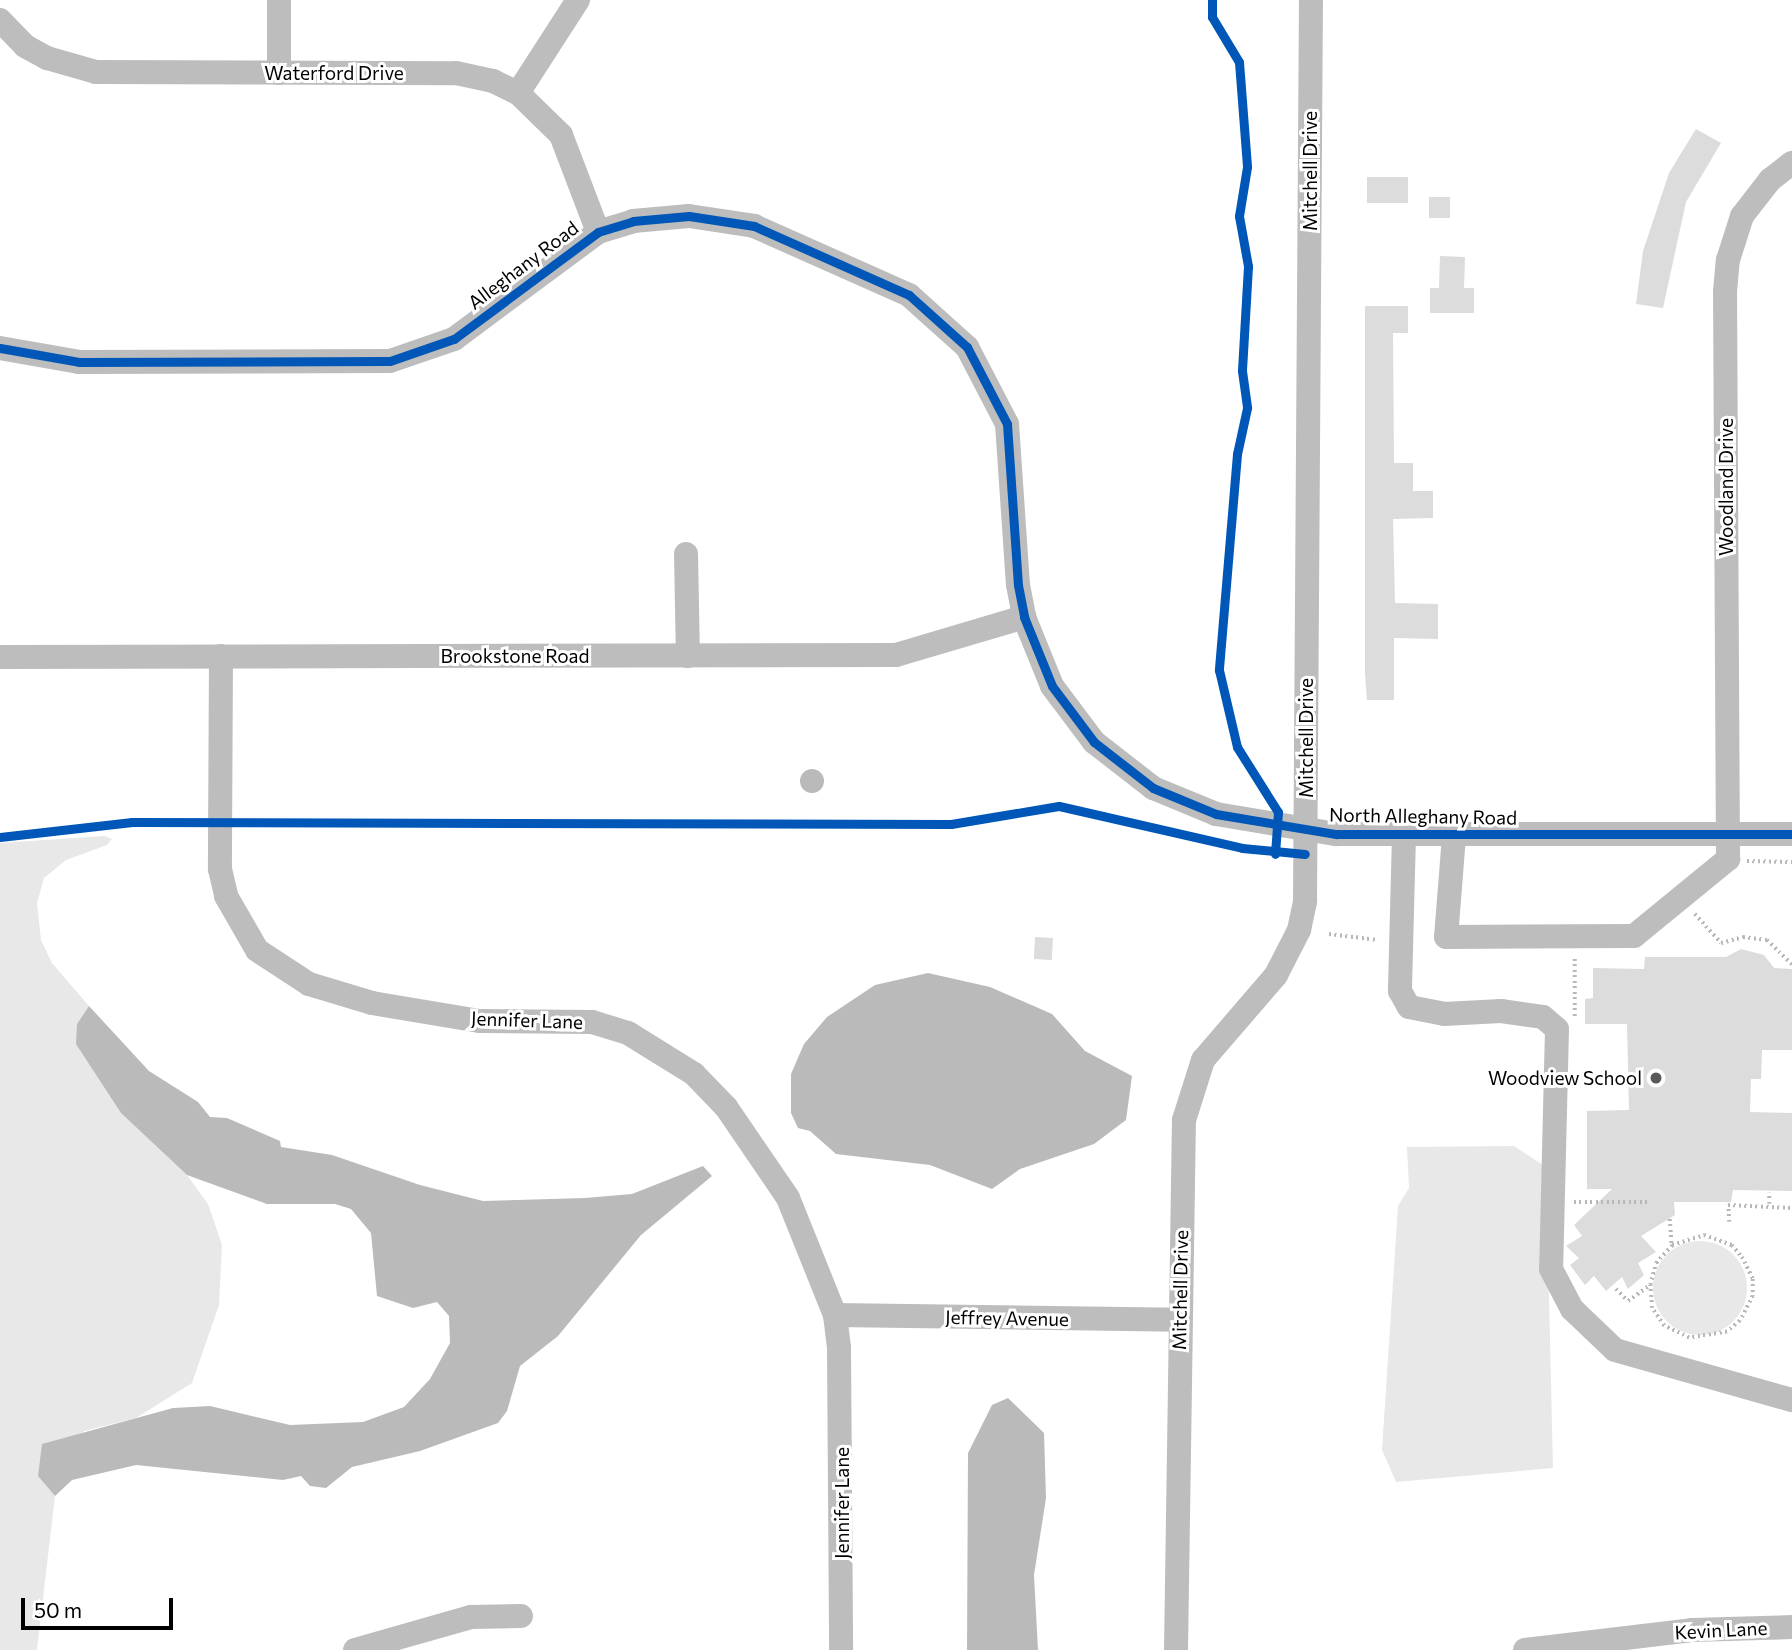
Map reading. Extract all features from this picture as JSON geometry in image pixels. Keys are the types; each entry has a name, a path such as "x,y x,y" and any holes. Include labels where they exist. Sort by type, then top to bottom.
{"street":[{"path":"279,0 279,73"},
{"path":"518,93 578,0"},
{"name":"Mitchell Drive","path":"1177,1650 1179,1320 1184,1120 1190,1093 1203,1060 1276,975 1299,930 1305,829 1311,0"},
{"name":"Waterford Drive","path":"0,20 25,46 47,58 96,72 456,73 518,93 561,135 598,232"},
{"name":"Woodland Drive","path":"1454,835 1446,937 1634,936 1728,859 1725,292 1742,216 1770,180 1792,163"},
{"name":"Alleghany Road","path":"0,348 79,362 390,360 454,339 598,232 633,221 689,216 754,226 870,275 935,315 967,347 1007,424 1024,617"},
{"path":"686,554 688,656"},
{"name":"North Alleghany Road","path":"1024,617 1052,686 1094,742 1126,770 1185,804 1305,829 1404,835 1792,834"},
{"name":"Brookstone Road","path":"0,657 896,655 1024,617"},
{"name":"Jennifer Lane","path":"221,656 220,869 226,896 257,950 309,984 372,1003 480,1021 592,1023 666,1052 726,1107 788,1198 835,1315 842,1398 841,1650"},
{"path":"1404,835 1400,991 1409,1007 1444,1014 1512,1012 1543,1017 1557,1028 1551,1269 1573,1309 1615,1350 1792,1400"},
{"name":"Jeffrey Avenue","path":"835,1315 1179,1320"},
{"path":"355,1650 471,1617 521,1616"},
{"name":"Kevin Lane","path":"1525,1650 1692,1630 1792,1627"}],"path":[{"path":"1738,870 1747,861 1792,862"},
{"path":"1702,903 1693,911 1721,943 1743,937 1767,940 1792,964"},
{"path":"1576,949 1576,1026"},
{"path":"1769,1193 1769,1204"},
{"path":"1730,1222 1728,1205 1769,1204 1792,1208"},
{"path":"1670,1219 1672,1245"},
{"path":"1697,1235 1732,1245 1753,1279 1747,1310 1727,1332 1689,1338 1664,1326 1652,1308 1650,1285 1656,1263 1672,1245 1697,1235"},
{"path":"1616,1289 1628,1301 1650,1285"}],"shaded area":[{"path":"812,769 821,772 824,781 821,790 812,793 803,790 800,781 803,772"},
{"path":"105,836 112,839 107,845 66,860 44,878 37,903 41,940 52,963 89,1006 77,1024 121,1113 187,1175 208,1204 222,1245 219,1305 192,1383 136,1418 84,1431 38,1476 55,1496 37,1650 0,1650 0,843"},
{"path":"928,973 990,987 1052,1014 1085,1051 1132,1076 1126,1120 1094,1144 1020,1169 992,1189 930,1165 836,1154 810,1131 798,1128 791,1113 791,1074 804,1044 827,1017 875,985"},
{"path":"89,1006 149,1071 198,1102 210,1117 227,1118 280,1141 281,1147 332,1155 420,1185 483,1201 585,1198 632,1194 703,1166 712,1176 641,1235 558,1336 520,1366 507,1411 498,1423 420,1451 352,1467 326,1488 310,1486 301,1476 283,1480 136,1465 72,1480 55,1496 38,1476 42,1444 173,1408 210,1406 290,1425 363,1422 404,1407 430,1379 450,1343 449,1316 437,1302 413,1308 377,1296 371,1233 351,1209 335,1204 267,1204 187,1175 121,1113 76,1044 77,1024"},
{"path":"1514,1146 1546,1167 1553,1468 1396,1482 1382,1450 1398,1206 1409,1188 1407,1147"},
{"path":"1700,1241 1718,1244 1733,1255 1744,1270 1747,1288 1744,1306 1733,1321 1718,1332 1700,1335 1682,1332 1667,1321 1656,1306 1653,1288 1656,1270 1667,1255 1682,1244"},
{"path":"1008,1398 1044,1433 1046,1498 1034,1575 1038,1650 967,1650 968,1453 992,1405"}],"building":[{"path":"1696,129 1721,143 1686,202 1663,308 1636,304 1643,251 1669,173"},
{"path":"1367,177 1408,177 1408,203 1367,203"},
{"path":"1429,197 1450,197 1450,218 1429,218"},
{"path":"1440,256 1465,257 1464,288 1474,288 1474,313 1430,313 1430,288 1439,288"},
{"path":"1365,306 1408,306 1408,333 1393,333 1394,463 1413,463 1413,491 1433,491 1433,518 1393,519 1395,603 1438,604 1438,639 1394,638 1394,700 1367,700 1365,675"},
{"path":"1035,937 1053,938 1052,960 1034,959"},
{"path":"1741,949 1764,955 1774,968 1792,969 1792,1050 1762,1050 1761,1079 1751,1079 1750,1112 1792,1113 1792,1191 1733,1190 1731,1202 1674,1202 1675,1215 1641,1236 1656,1252 1638,1263 1644,1275 1628,1289 1622,1277 1606,1291 1594,1276 1585,1285 1570,1265 1579,1258 1566,1246 1582,1236 1574,1225 1612,1189 1587,1189 1587,1111 1629,1110 1627,1024 1585,1024 1585,999 1593,998 1593,968 1644,969 1645,957 1726,957"}],"cycle path":[{"path":"1212,0 1212,17 1239,62 1247,167 1239,216 1248,266 1242,371 1247,408 1237,454 1219,670 1237,747 1278,812 1275,854"},
{"path":"0,348 79,362 390,361 454,339 598,232 633,221 689,216 754,226 909,295 967,347 1007,424 1018,585 1024,617 1052,686 1094,742 1153,788 1216,814 1336,834 1792,834"},
{"path":"0,837 132,822 951,824 1059,806 1242,848 1305,854"}],"place":[{"name":"Woodview School","path":"1656,1078"}]}
